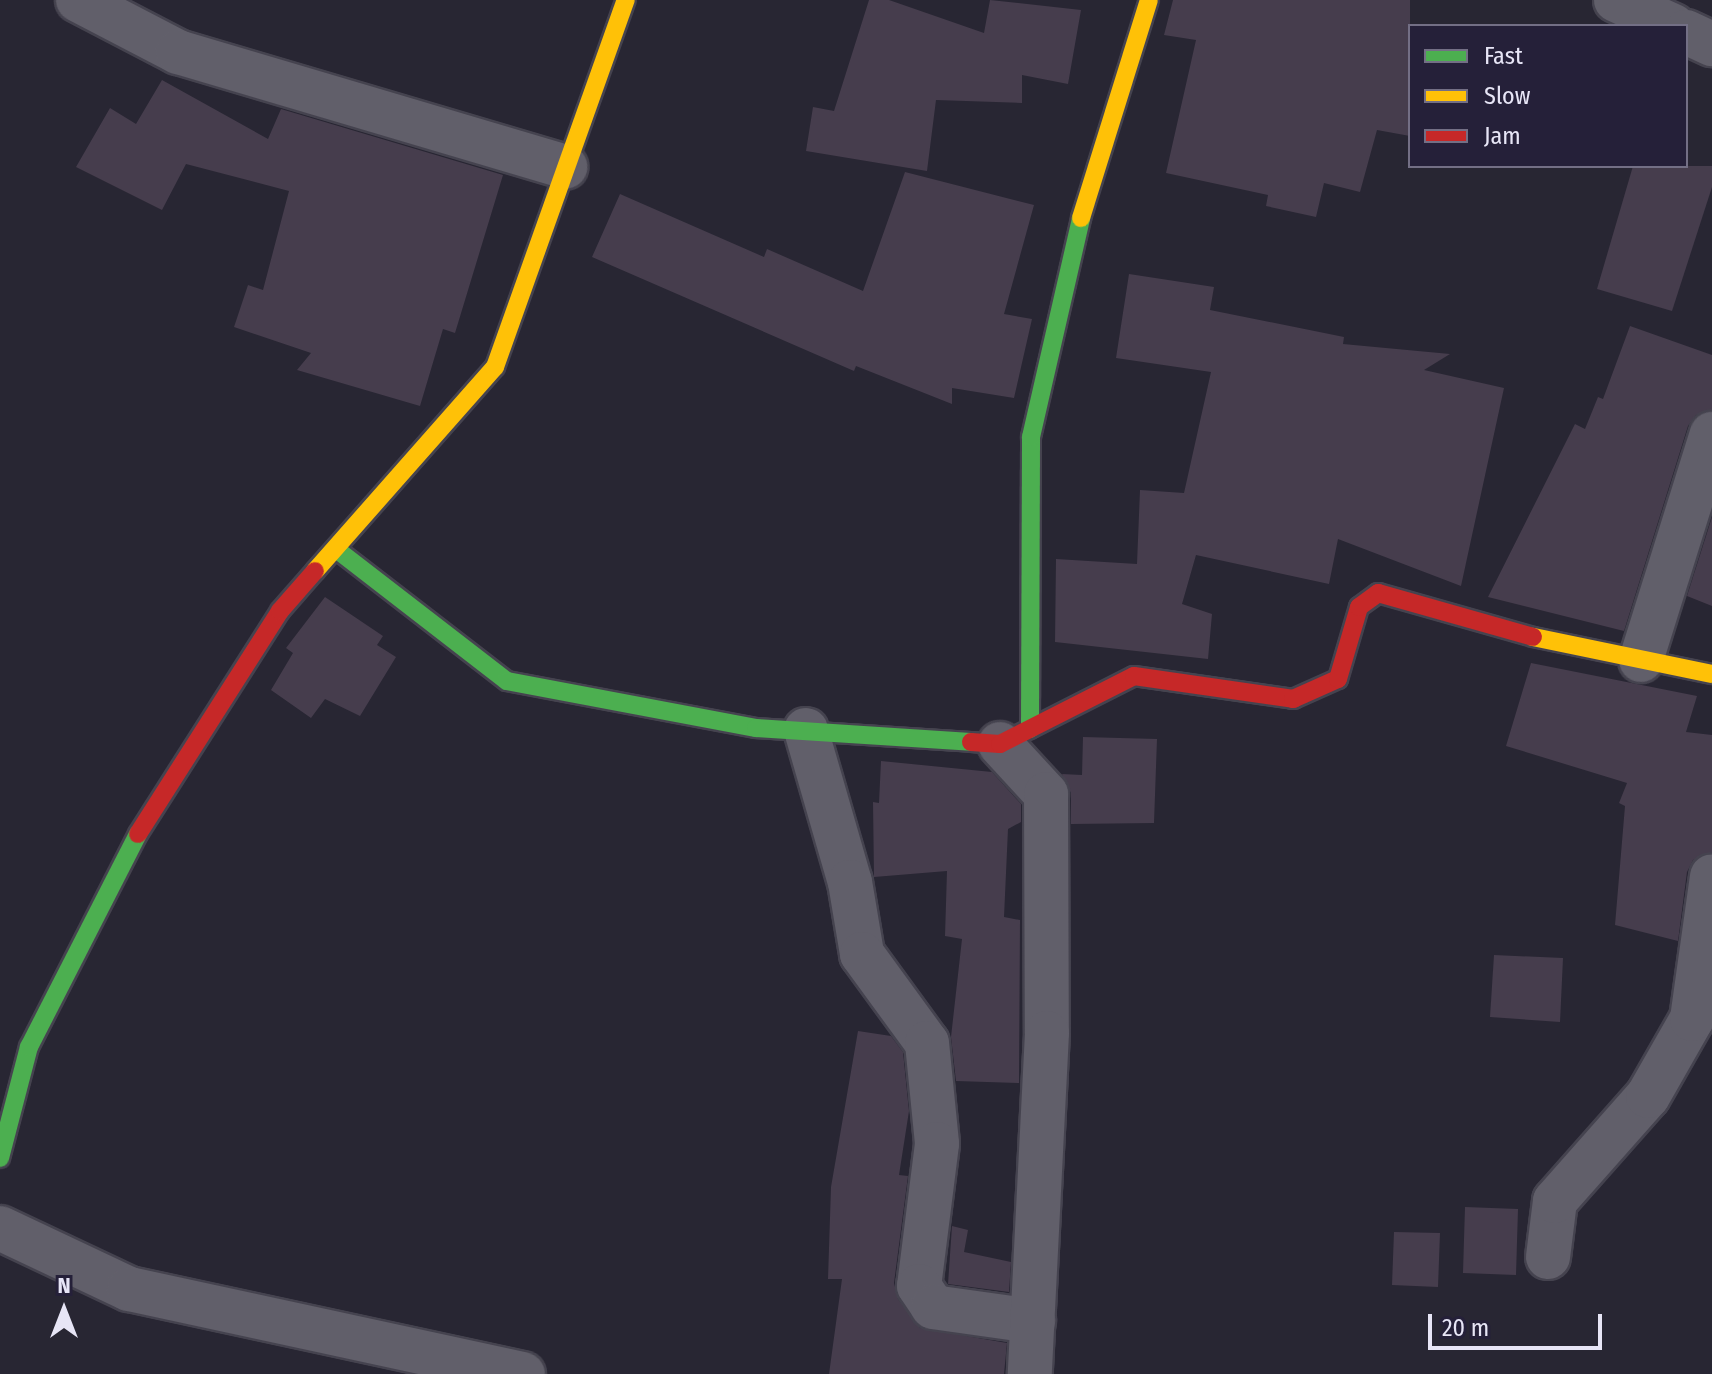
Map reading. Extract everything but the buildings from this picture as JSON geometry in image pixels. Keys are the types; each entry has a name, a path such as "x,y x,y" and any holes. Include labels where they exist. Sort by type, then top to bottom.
{"street":[{"path":"78,0 178,52 565,167"},
{"path":"0,1158 29,1047 127,852 280,611 495,367 626,0"},
{"path":"1030,1374 1047,1033 1046,794 1015,736 1031,437 1088,187 1149,0"},
{"path":"1616,0 1669,24"},
{"path":"1688,33 1712,44"},
{"path":"1641,660 1712,434"},
{"path":"336,549 507,681 636,708 806,730 1015,736 1134,676 1293,699 1338,679 1359,607 1378,593 1435,605 1521,635 1712,674"},
{"path":"806,730 850,882 862,954 927,1043 937,1144 919,1286 933,1307 1033,1321"},
{"path":"1548,1257 1555,1201 1648,1096 1692,1019 1712,876"},
{"path":"0,1228 129,1289 523,1374"}],"traffic: fast":[{"path":"1030,729 1031,437 1081,218"},
{"path":"336,549 507,681 756,728 971,742"},
{"path":"0,1158 29,1047 138,834"}],"traffic: slow":[{"path":"315,571 495,367 626,0"},
{"path":"1081,218 1149,0"},
{"path":"1533,637 1712,674"}],"traffic: jam":[{"path":"138,834 280,611 315,571"},
{"path":"971,742 1000,744 1134,676 1293,699 1338,679 1359,607 1378,593 1533,637"}]}
